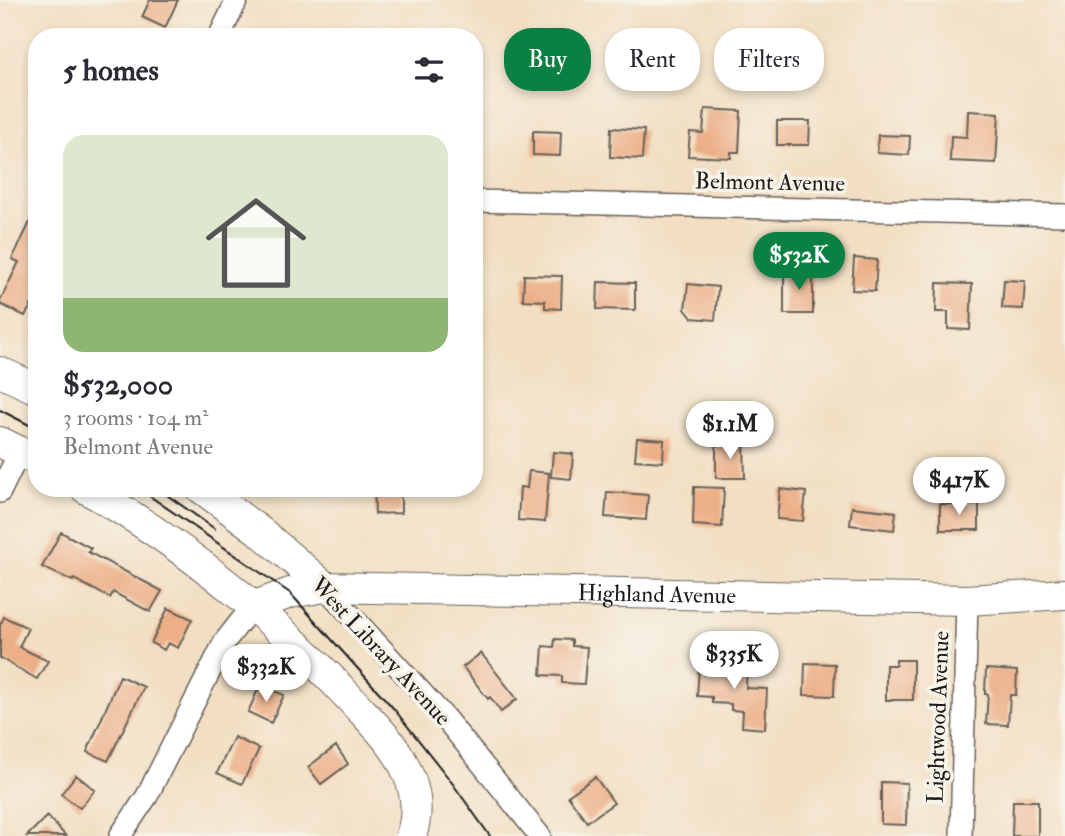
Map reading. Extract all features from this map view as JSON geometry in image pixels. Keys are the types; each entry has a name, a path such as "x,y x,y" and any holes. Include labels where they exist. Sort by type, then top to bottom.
{"street":[{"path":"223,28 237,0"},
{"name":"Belmont Avenue","path":"483,201 1065,215"},
{"path":"0,372 28,385"},
{"path":"0,492 19,451"},
{"path":"100,497 163,538 252,607 331,678 384,735 397,753 413,788 417,813 411,836"},
{"name":"West Library Avenue","path":"213,497 262,533 325,587 445,719 540,836"},
{"name":"Highland Avenue","path":"252,607 290,593 325,587 967,600 1065,594"},
{"name":"Lightwood Avenue","path":"961,836 967,600"},
{"path":"120,836 147,796 225,641 252,607"}],"building":[{"path":"150,0 178,0 165,28 142,17"},
{"path":"705,109 741,111 739,152 731,152 731,158 688,156 690,132 703,133"},
{"path":"968,111 999,113 996,163 950,161 951,136 967,137"},
{"path":"777,121 810,121 809,145 777,145"},
{"path":"611,128 644,130 642,159 610,157"},
{"path":"533,131 561,132 560,156 533,155"},
{"path":"878,135 910,136 909,155 877,153"},
{"path":"28,226 28,311 25,316 0,304 19,262 12,259"},
{"path":"854,258 877,260 875,291 852,290"},
{"path":"813,268 813,314 784,314 784,275 794,275 795,269"},
{"path":"524,275 562,276 561,309 545,308 545,301 523,300"},
{"path":"1004,280 1025,281 1023,309 1002,308"},
{"path":"598,282 635,283 635,310 597,309"},
{"path":"937,283 972,284 970,330 948,329 948,312 936,312"},
{"path":"688,284 718,287 715,320 692,318 685,309"},
{"path":"637,438 664,440 663,462 635,460"},
{"path":"716,444 744,444 745,478 716,478"},
{"path":"553,452 573,454 571,479 551,477"},
{"path":"529,471 549,473 545,522 518,520 520,487 527,488"},
{"path":"694,487 724,488 722,527 693,525"},
{"path":"780,489 806,492 803,521 777,519"},
{"path":"607,492 648,495 646,520 605,517"},
{"path":"374,497 401,497 401,513 375,514"},
{"path":"940,504 979,505 979,530 940,530"},
{"path":"852,507 896,512 894,530 850,525"},
{"path":"61,532 91,548 88,552 162,591 150,612 113,592 110,598 74,579 73,581 42,567"},
{"path":"168,608 192,619 178,648 168,643 164,650 151,643"},
{"path":"4,617 28,628 19,647 48,661 37,679 0,658 0,625"},
{"path":"555,639 572,640 572,646 587,647 584,684 562,683 562,676 541,675 543,646 554,647"},
{"path":"481,653 517,699 501,712 463,667"},
{"path":"707,660 747,663 746,688 767,689 765,729 742,727 743,711 731,710 731,704 712,703 712,697 697,696 699,668 707,669"},
{"path":"896,660 913,660 913,700 886,700 886,665 896,665"},
{"path":"805,663 835,664 834,696 804,695"},
{"path":"986,669 1017,671 1016,695 1010,695 1008,725 986,724"},
{"path":"120,676 144,687 108,761 87,752"},
{"path":"260,685 284,695 271,723 248,712"},
{"path":"234,737 259,749 242,784 217,773"},
{"path":"336,746 348,764 321,784 308,767"},
{"path":"76,775 95,790 80,808 61,794"},
{"path":"595,777 614,803 587,822 568,796"},
{"path":"881,782 907,783 906,825 881,824"},
{"path":"1013,801 1038,801 1038,836 1012,836"},
{"path":"47,816 66,836 27,836"}],"tram line":[{"path":"0,410 28,424"},
{"path":"151,497 290,593 394,709 490,836"},
{"path":"170,497 215,529"}]}
